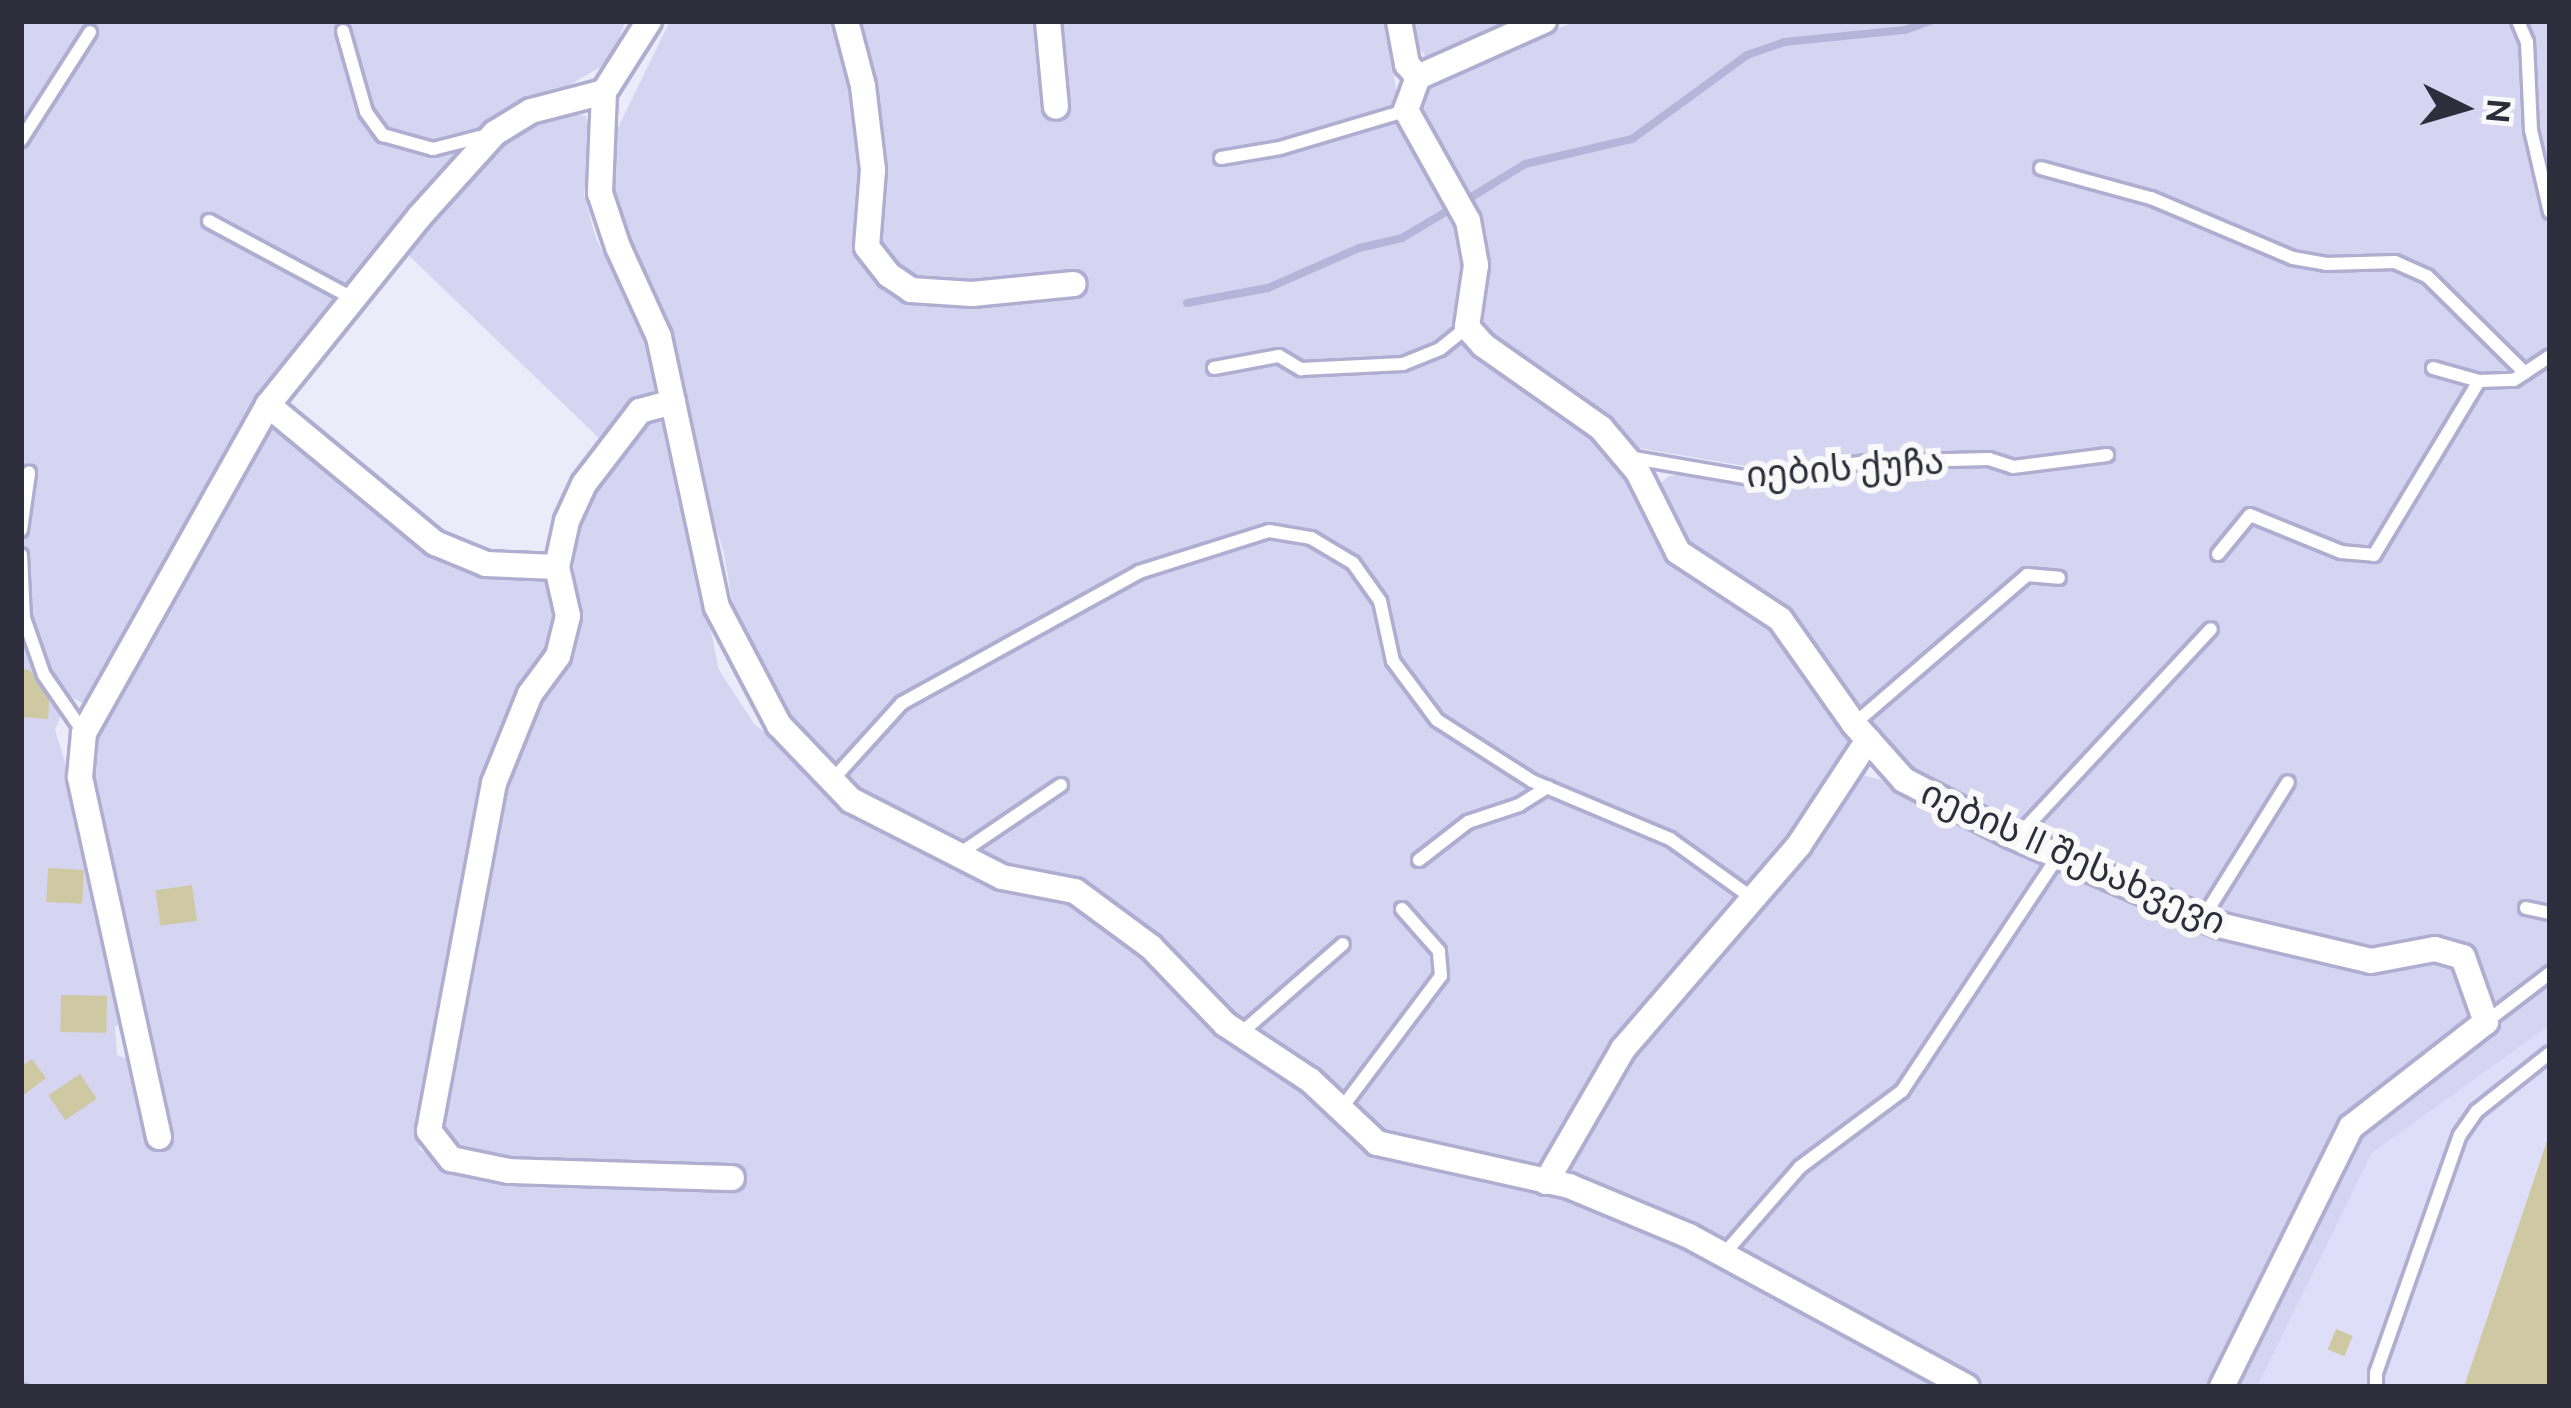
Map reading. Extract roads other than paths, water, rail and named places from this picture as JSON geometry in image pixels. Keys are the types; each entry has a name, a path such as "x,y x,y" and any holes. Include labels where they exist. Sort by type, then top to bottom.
{"street":[{"path":"649,21 604,92 600,193 659,337 717,607 779,725 835,778 851,800 1002,877 1075,891 1151,947 1240,1034 1310,1080 1377,1143 1546,1182 1688,1235 1967,1387"},
{"path":"846,21 863,86 873,170 866,210 867,247 889,275 911,290 972,294 1074,284"},
{"path":"1048,21 1056,107"},
{"path":"1400,21 1407,64 1418,77"},
{"path":"1544,21 1418,77 1406,110 1468,220 1475,266 1467,327 1484,345 1601,428 1625,456"},
{"path":"158,1137 80,777 84,733 268,405 353,299 495,134 531,111 604,92"},
{"path":"673,402 640,411 584,484 567,520 557,567 568,616 558,656 530,694 494,783 429,1131 451,1159 509,1171 732,1178"},
{"path":"268,405 435,543 486,564 557,567"},
{"name":"იების II შესახვევი","path":"1625,456 1678,552 1780,619 1861,732 1904,781 2017,838 2203,918 2371,961 2435,949 2463,957 2486,1022"},
{"path":"1546,1182 1623,1049 1799,845 1861,732"},
{"path":"2222,1387 2351,1126 2486,1022"}],"lane":[{"path":"2518,21 2527,43 2531,130 2550,212"},
{"path":"343,31 366,112 383,135 433,149 495,134"},
{"path":"21,140 90,32"},
{"path":"1221,158 1280,148 1406,110"},
{"path":"2531,130 2550,124"},
{"path":"2041,168 2151,198 2293,258 2326,264 2395,262 2427,276 2525,373"},
{"path":"208,221 353,299"},
{"path":"1214,368 1279,356 1300,369 1403,364 1440,349 1467,327"},
{"path":"2433,368 2479,381 2514,380 2550,356"},
{"path":"2218,554 2250,514 2341,552 2374,555 2479,381"},
{"name":"იების ქუჩა","path":"1625,456 1751,478 1867,462 1989,459 2013,467 2107,454"},
{"path":"21,530 29,473"},
{"path":"835,778 902,703 1139,572 1269,531 1311,538 1353,563 1380,601 1393,661 1437,720 1548,787 1670,839 1754,898"},
{"path":"21,555 24,618 44,675 84,733"},
{"path":"1861,732 2027,575 2059,578"},
{"path":"2017,838 2211,629"},
{"path":"2203,918 2288,782"},
{"path":"958,855 1060,785"},
{"path":"1419,860 1468,822 1519,805 1548,787"},
{"path":"1722,1256 1800,1166 1902,1091 2058,856"},
{"path":"2526,908 2550,913"},
{"path":"1341,1109 1441,976 1439,951 1402,909"},
{"path":"1240,1034 1343,944"},
{"path":"2486,1022 2550,973"},
{"path":"2376,1387 2376,1373 2460,1135 2477,1112 2550,1053"}],"waterway":[{"path":"1473,196 1525,164 1632,139 1747,55 1784,42 1905,30 1930,21"},
{"path":"1187,303 1268,288 1359,248 1402,238 1444,213"},
{"path":"21,1385 27,1387"}]}
